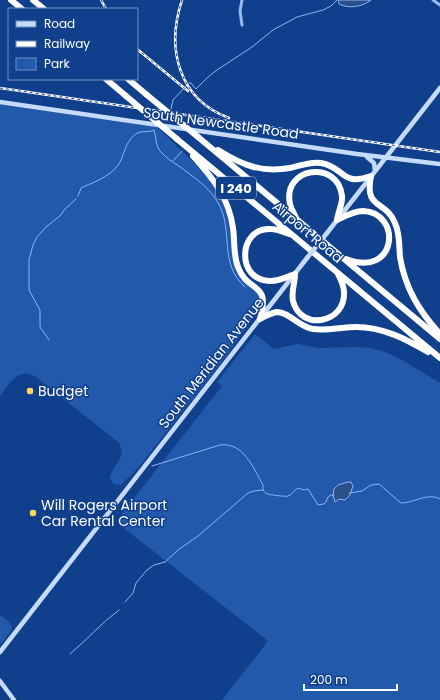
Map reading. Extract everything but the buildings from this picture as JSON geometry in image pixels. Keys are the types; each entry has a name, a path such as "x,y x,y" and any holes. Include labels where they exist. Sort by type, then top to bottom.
{"highway":[{"path":"11,0 21,8"},
{"path":"33,0 43,8"},
{"name":"Airport Road","path":"107,80 440,359"},
{"name":"Airport Road","path":"129,80 440,339"},
{"path":"177,139 211,176 224,197 232,219 238,268 245,279 263,296 264,305 260,319"},
{"path":"207,144 234,160 253,167 277,170 310,163 320,163 332,166 352,179 362,179 373,174"},
{"path":"298,221 290,202 291,190 293,184 302,175 314,171 326,174 338,184 342,195 342,201 337,220"},
{"path":"373,174 369,188 371,198 391,216 397,227 402,268 409,290 420,310 440,334"},
{"path":"337,220 356,212 370,212 375,214 383,221 389,233 388,246 385,252 382,256 372,262 357,263 340,257"},
{"path":"294,236 277,230 268,229 257,232 249,240 244,254 246,264 250,271 262,279 276,280 294,274 295,282 292,296 295,306 305,317 319,321 328,319 336,314 343,302 343,286 337,272"},
{"path":"260,319 278,312 287,315 299,324 310,329 322,330 358,327 380,330 403,338 440,359"}],"main road":[{"name":"South Meridian Avenue","path":"0,652 440,88"},
{"name":"South Newcastle Road","path":"0,102 385,158 440,164"},
{"path":"366,155 374,162 373,174"},
{"path":"0,681 14,700"}],"street":[{"path":"242,0 240,11 242,25"},
{"path":"433,0 440,5"}],"green space":[{"path":"0,104 156,126 213,181 230,218 235,264 260,294 260,309 221,363 138,468 121,485 114,484 110,478 111,473 121,457 122,452 118,442 36,377 30,374 20,375 11,382 0,396"},
{"path":"255,334 274,349 298,344 318,348 370,348 385,352 402,360 440,383 440,700 222,700 268,641 120,525 120,516 222,386 217,382"},
{"path":"0,615 9,622 12,627 11,631 0,645"}],"shaded area":[{"path":"338,0 371,0 364,4 351,7 339,4"},
{"path":"351,482 353,486 350,495 345,500 339,499 335,502 333,495 334,489 338,485"}],"waterway":[{"path":"189,83 191,83 196,89 214,72 252,47 273,30 297,17 323,10 331,6 337,0"},
{"path":"171,109 173,100 187,85"},
{"path":"78,196 81,188 111,173 119,164 127,144 133,136 140,132 154,130 160,151 205,186 217,201 225,223 231,267 236,277 245,287"},
{"path":"173,161 182,151"},
{"path":"49,340 40,327 40,310 29,290 29,260 37,237 76,199"},
{"path":"152,466 220,445 228,445 242,452 247,458 263,485 263,490"},
{"path":"349,493 362,491 371,485 379,484 401,503 426,497 435,497 440,499"},
{"path":"125,602 133,593 136,583 147,570 154,565 165,562 248,493 263,490 268,494 287,496 291,495 298,488 304,490 308,489 318,505 324,504 329,496 334,495"},
{"path":"70,654 106,620 119,610"}],"railway":[{"path":"101,0 105,8"},
{"path":"182,0 177,18 175,36 176,53 180,70 187,85 198,98 212,109 229,118"},
{"path":"138,50 188,91"},
{"path":"0,88 440,152"}],"place":[{"name":"Budget","path":"30,391"},
{"name":"Will Rogers Airport Car Rental Center","path":"33,513"}]}
